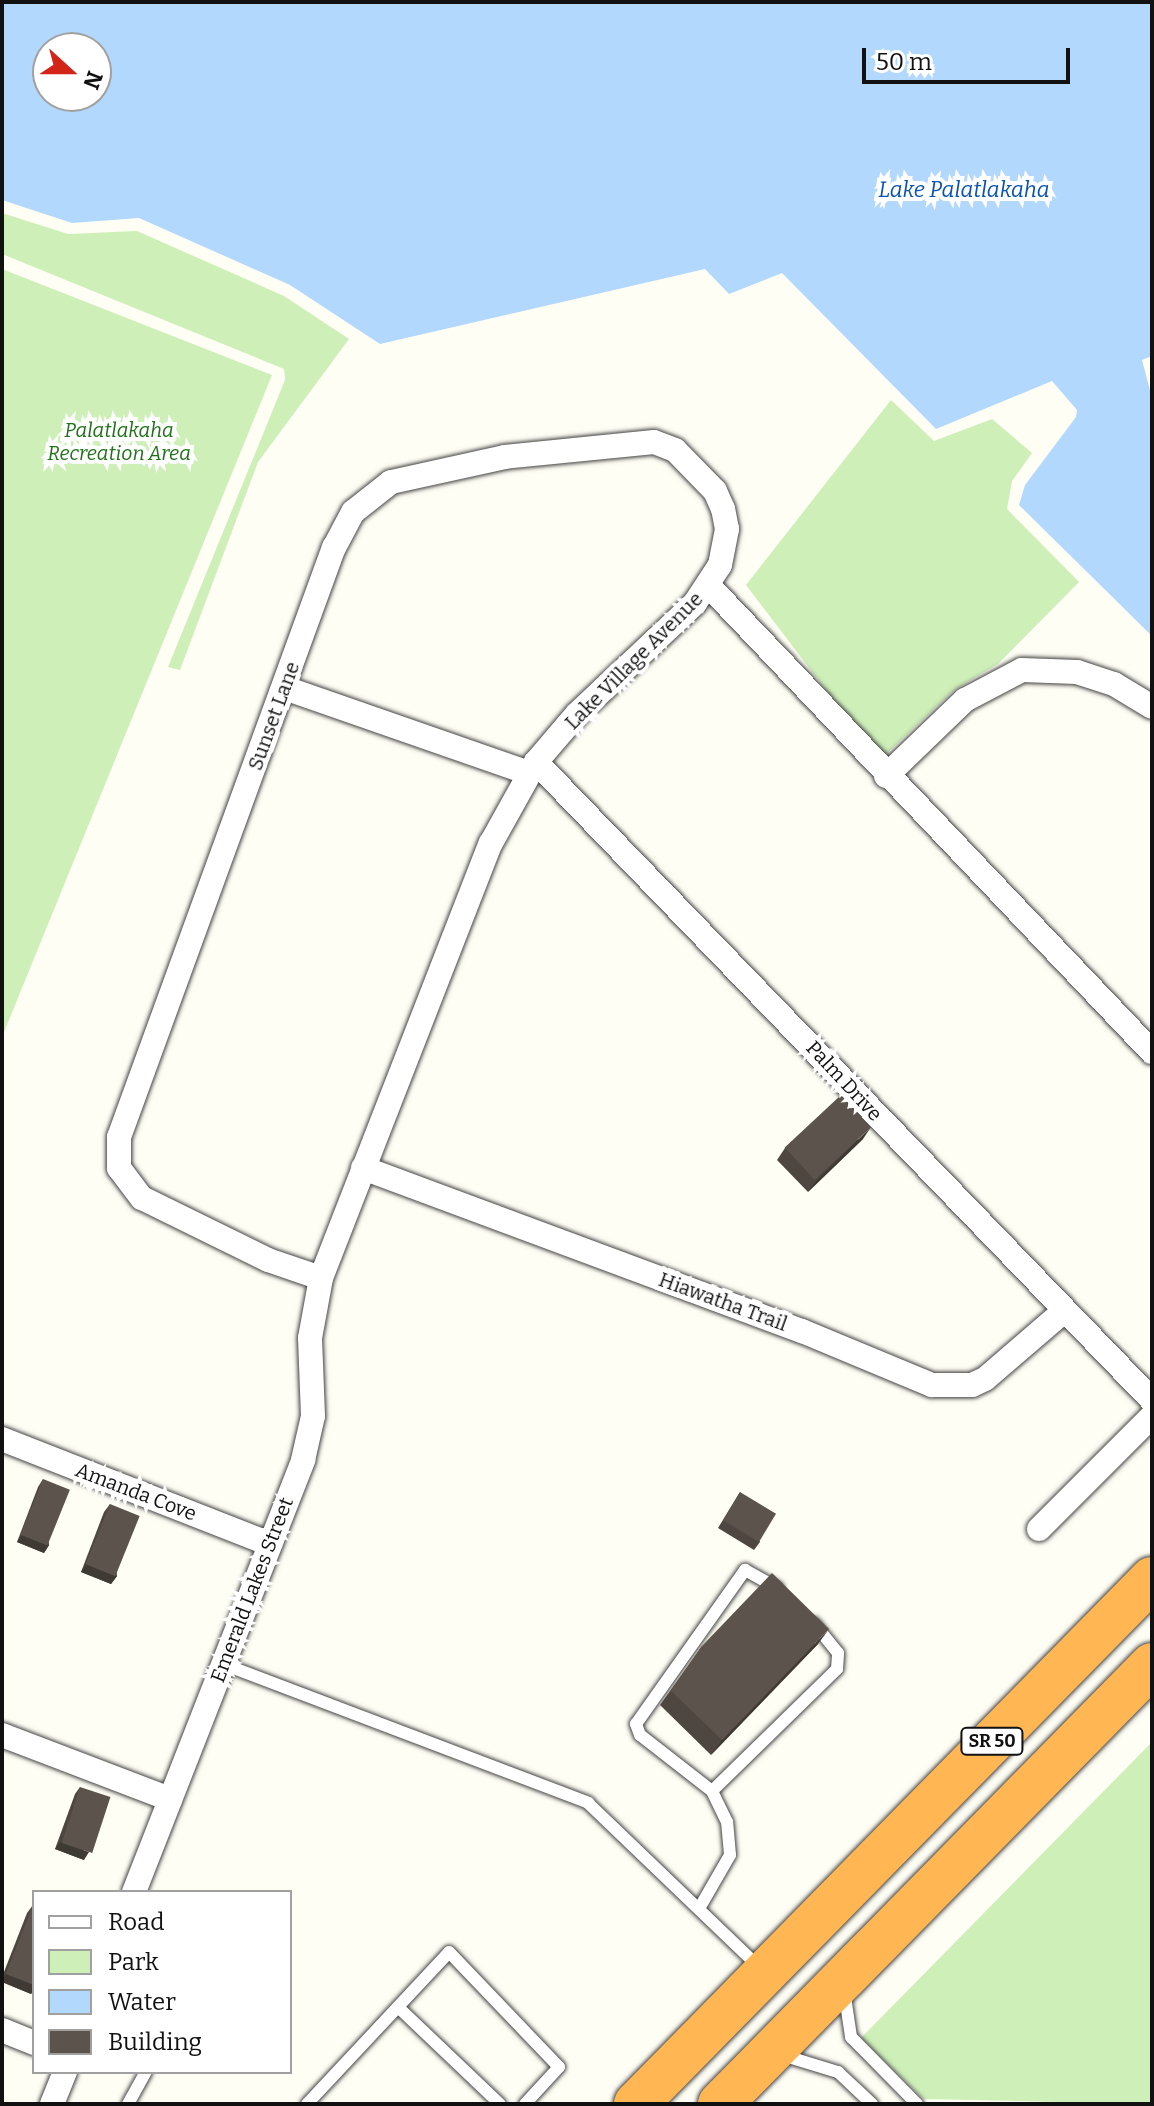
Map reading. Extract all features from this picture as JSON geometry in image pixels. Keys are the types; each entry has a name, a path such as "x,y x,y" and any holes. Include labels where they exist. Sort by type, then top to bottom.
{"highway":[{"name":"SR 50","path":"636,2104 1152,1579"},
{"name":"SR 50","path":"720,2104 1152,1665"}],"street":[{"name":"Sunset Lane","path":"321,1278 166,1213 125,1181 119,1168 123,1116 285,688 334,547 353,512 391,482 505,457 654,442 689,463 715,491 723,509 726,538 709,586"},
{"name":"Lake Village Avenue","path":"321,1278 491,843 532,768 577,714 709,586 886,776 1152,1052"},
{"path":"886,776 965,700 1022,670 1077,672 1114,684 1152,707"},
{"name":"Palm Drive","path":"285,688 532,768 1152,1400"},
{"name":"Hiawatha Trail","path":"363,1168 802,1331 932,1385 972,1385 985,1379 1064,1311"},
{"name":"Emerald Lakes Street","path":"135,1890 310,1438 310,1338 321,1278"},
{"path":"1039,1529 1152,1416"},
{"name":"Amanda Cove","path":"2,1439 270,1544"},
{"path":"2,1735 170,1799"},
{"path":"2,2030 32,2042"},
{"path":"52,2104 64,2074"}],"lane":[{"path":"700,1907 730,1855 727,1822 712,1791 640,1735 636,1724 745,1570 765,1578 785,1595"},
{"path":"712,1791 837,1669 838,1653 805,1613"},
{"path":"223,1664 588,1803 700,1907 765,1973"},
{"path":"307,2104 449,1952 559,2067 525,2104"},
{"path":"842,1980 851,2037 917,2104"},
{"path":"398,2007 500,2104"},
{"path":"771,2052 838,2072 872,2104"},
{"path":"128,2104 145,2074"}],"green space":[{"path":"2,213 68,234 137,231 284,296 349,339 258,462 180,670 168,667 285,380 284,369 2,254"},
{"name":"Palatlakaha Recreation Area","path":"2,269 272,375 2,1037"},
{"path":"891,400 934,441 992,419 1032,453 1012,481 1007,509 1079,582 998,664 954,690 885,755 832,698 746,585"},
{"path":"1152,1742 1152,2104 924,2099 861,2038"}],"water":[{"name":"Lake Palatlakaha","path":"2,2 1152,2 1152,356 1142,360 1152,398 1152,636 1019,505 1025,485 1076,417 1077,410 1052,381 936,429 782,273 729,294 705,269 380,344 290,285 139,218 72,223 2,200"}],"building":[{"path":"841,1095 871,1127 815,1180 785,1148"},
{"path":"43,1479 70,1490 47,1545 21,1535"},
{"path":"740,1492 776,1514 759,1542 723,1520"},
{"path":"110,1504 140,1516 115,1576 86,1564"},
{"path":"772,1573 829,1629 722,1740 671,1691 702,1646"},
{"path":"80,1787 110,1797 92,1853 62,1843"},
{"path":"32,1908 32,1984 6,1974"}]}
